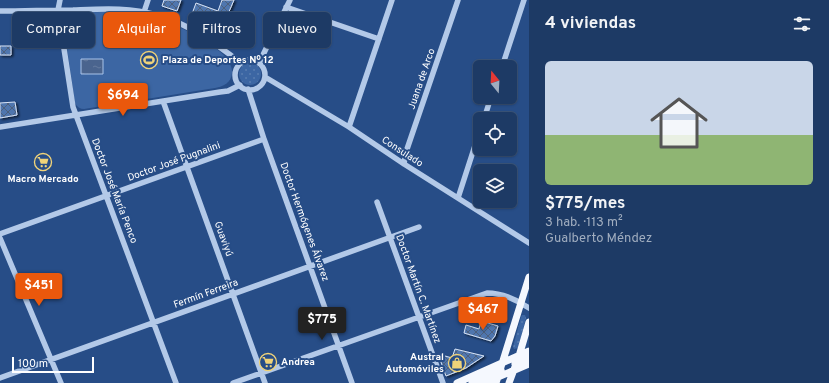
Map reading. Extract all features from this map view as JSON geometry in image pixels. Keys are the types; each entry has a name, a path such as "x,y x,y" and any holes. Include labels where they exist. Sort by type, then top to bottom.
{"main road":[{"path":"498,377 529,277"},
{"path":"509,383 529,322"},
{"path":"457,383 529,351"},
{"path":"472,383 498,377 519,356"},
{"path":"484,383 498,377 529,357"},
{"path":"514,367 529,364"}],"street":[{"name":"Doctor José María Penco","path":"60,0 58,10 75,115 176,383"},
{"path":"0,11 131,9 144,12 148,0"},
{"path":"259,63 290,0"},
{"path":"349,127 392,0"},
{"name":"Juana de Arco","path":"404,164 406,152 458,0"},
{"path":"504,60 524,0"},
{"path":"286,7 379,39"},
{"path":"180,25 209,39 241,63"},
{"path":"248,60 259,63 264,70 265,76 261,85 255,89 244,88 236,79 237,69 241,63 248,60"},
{"name":"Consulado","path":"265,76 349,127 404,164 529,243"},
{"path":"0,127 228,90 240,85"},
{"name":"Doctor Hermógenes Álvarez","path":"248,89 264,139 352,383"},
{"name":"Guaviyú","path":"163,101 266,383"},
{"name":"Doctor José Pugnalini","path":"0,234 264,139"},
{"path":"458,198 473,152"},
{"name":"Doctor Martín C. Martínez","path":"377,202 442,383"},
{"name":"Fermín Ferreira","path":"0,378 418,227"},
{"path":"0,238 61,383"},
{"path":"233,383 486,293 493,293 513,299 529,308"}],"shaded area":[{"name":"Plaza de Deportes Nº 12","path":"95,12 103,12 103,48 180,48 180,28 188,32 188,48 216,48 223,54 230,64 232,73 229,82 215,88 84,109 80,108 75,103 67,48 95,48"},
{"path":"250,63 258,66 261,74 258,82 250,85 242,82 239,74 242,66"},
{"path":"522,315 525,315 526,318 518,348 514,349 513,347"}],"water":[{"path":"81,59 103,59 103,74 81,74"}],"building":[{"path":"164,0 181,0 177,11 162,6"},
{"path":"222,0 234,0 229,12 193,12 196,3 218,11"},
{"path":"0,46 11,46 11,55 0,55"},
{"path":"15,102 17,115 0,118 0,103"},
{"path":"481,321 498,326 495,336 491,341 464,333 466,325 479,329"},
{"name":"Austral Automóviles","path":"455,349 484,356 466,368 446,376 438,354 452,358"}],"place":[{"name":"Plaza de Deportes Nº 12","path":"149,60"},
{"name":"Macro Mercado","path":"43,162"},
{"name":"Andrea","path":"268,362"},
{"name":"Austral Automóviles","path":"457,363"}]}
